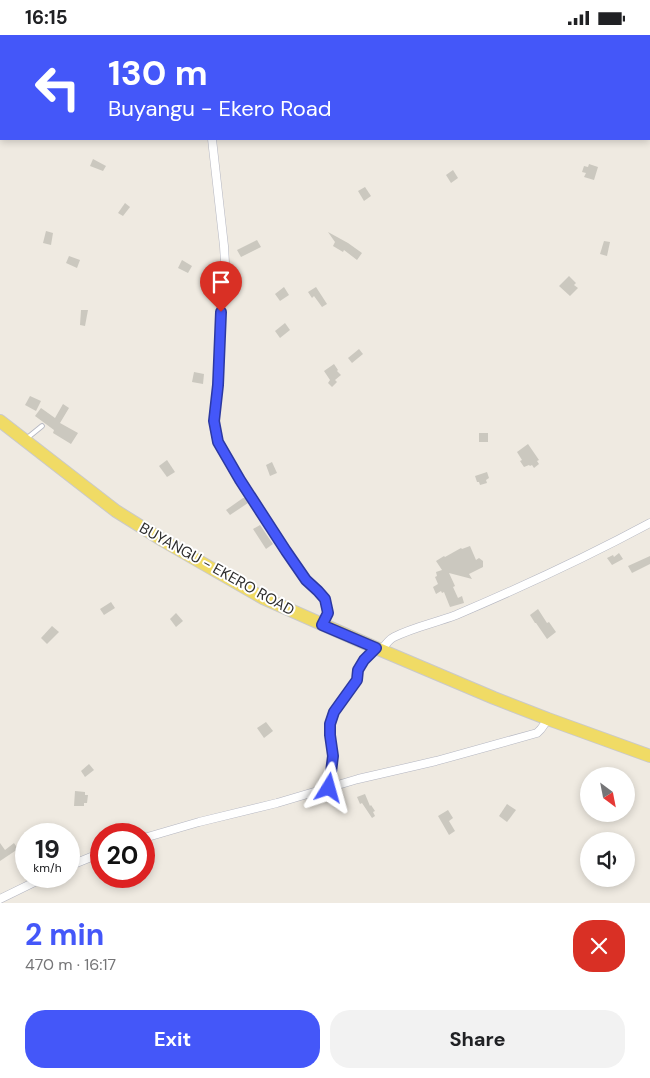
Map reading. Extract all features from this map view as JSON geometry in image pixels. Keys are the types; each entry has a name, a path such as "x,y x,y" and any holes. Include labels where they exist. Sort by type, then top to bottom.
{"main road":[{"name":"BUYANGU - EKERO ROAD","path":"0,421 116,511 263,598 378,650 494,698 650,756"}],"street":[{"path":"212,140 225,263 221,297 218,385 214,421 218,442 284,548 306,580 325,599 328,613 322,625"},
{"path":"378,650 392,638 454,615 530,582 606,547 650,523"},
{"path":"155,835 199,821 283,801 358,779 423,765 537,733 548,719"},
{"path":"0,899 22,888"}],"lane":[{"path":"25,441 42,426"},
{"path":"329,788 333,756 330,724 334,712 357,680 358,670 364,660 378,650"}],"building":[{"path":"93,159 106,166 103,171 90,166"},
{"path":"589,164 598,167 594,180 584,177 586,173 582,172 584,166 588,167"},
{"path":"453,170 458,178 451,183 446,175"},
{"path":"365,187 371,196 364,201 358,191"},
{"path":"125,203 130,207 123,216 118,213"},
{"path":"46,231 53,233 51,245 43,243"},
{"path":"328,232 362,253 357,260 344,250 343,252 333,246 335,242"},
{"path":"257,240 261,247 241,257 237,250"},
{"path":"604,241 610,242 607,256 600,254"},
{"path":"69,256 80,260 77,268 66,263"},
{"path":"182,260 192,266 188,273 178,268"},
{"path":"569,276 578,288 570,296 559,286"},
{"path":"284,287 289,295 280,301 275,294"},
{"path":"316,287 327,304 322,307 314,296 312,298 308,292"},
{"path":"81,310 88,310 85,326 80,325"},
{"path":"285,323 290,330 280,338 275,331"},
{"path":"359,349 363,354 352,363 348,358"},
{"path":"334,364 341,375 335,380 337,382 332,387 328,383 330,380 324,371"},
{"path":"194,372 204,374 203,384 192,382"},
{"path":"30,396 41,401 36,411 25,405"},
{"path":"63,404 69,408 60,423 78,433 71,444 53,433 54,430 35,416 41,408 55,418"},
{"path":"479,433 488,433 488,442 479,442"},
{"path":"528,444 539,460 537,461 539,464 534,468 532,465 524,467 517,452"},
{"path":"167,460 175,472 167,477 159,466"},
{"path":"272,462 277,473 270,476 266,465"},
{"path":"487,472 489,478 486,480 487,483 480,485 475,476"},
{"path":"243,498 248,503 230,515 226,510"},
{"path":"260,525 273,544 266,549 253,529"},
{"path":"470,546 476,560 479,558 483,561 483,567 469,574 472,579 449,573 458,598 462,596 464,603 450,607 444,592 442,593 441,591 436,594 433,587 438,584 435,577 437,576 436,572 442,570 436,561 461,548"},
{"path":"619,553 623,559 612,565 607,558 613,555 614,557"},
{"path":"650,556 650,564 632,573 628,566"},
{"path":"111,602 115,608 104,615 100,609"},
{"path":"538,609 547,623 549,622 556,632 547,639 530,615"},
{"path":"176,613 183,621 176,627 170,619"},
{"path":"52,626 59,632 47,644 41,638"},
{"path":"266,722 273,731 264,738 257,728"},
{"path":"89,764 94,770 85,777 81,771"},
{"path":"75,791 85,792 85,795 88,795 87,803 84,803 84,806 74,806"},
{"path":"365,794 370,806 375,811 373,812 375,816 372,818 362,803 360,804 357,797"},
{"path":"507,804 516,810 507,822 499,816"},
{"path":"448,810 453,818 449,821 455,831 449,835 438,816"},
{"path":"0,843 5,850 14,843 15,851 0,861"}],"route":[{"path":"221,312 218,385 214,421 218,442 286,551 306,580 325,599 328,613 322,625 376,648 364,660 358,670 357,680 334,712 330,724 333,756 329,788"}]}
